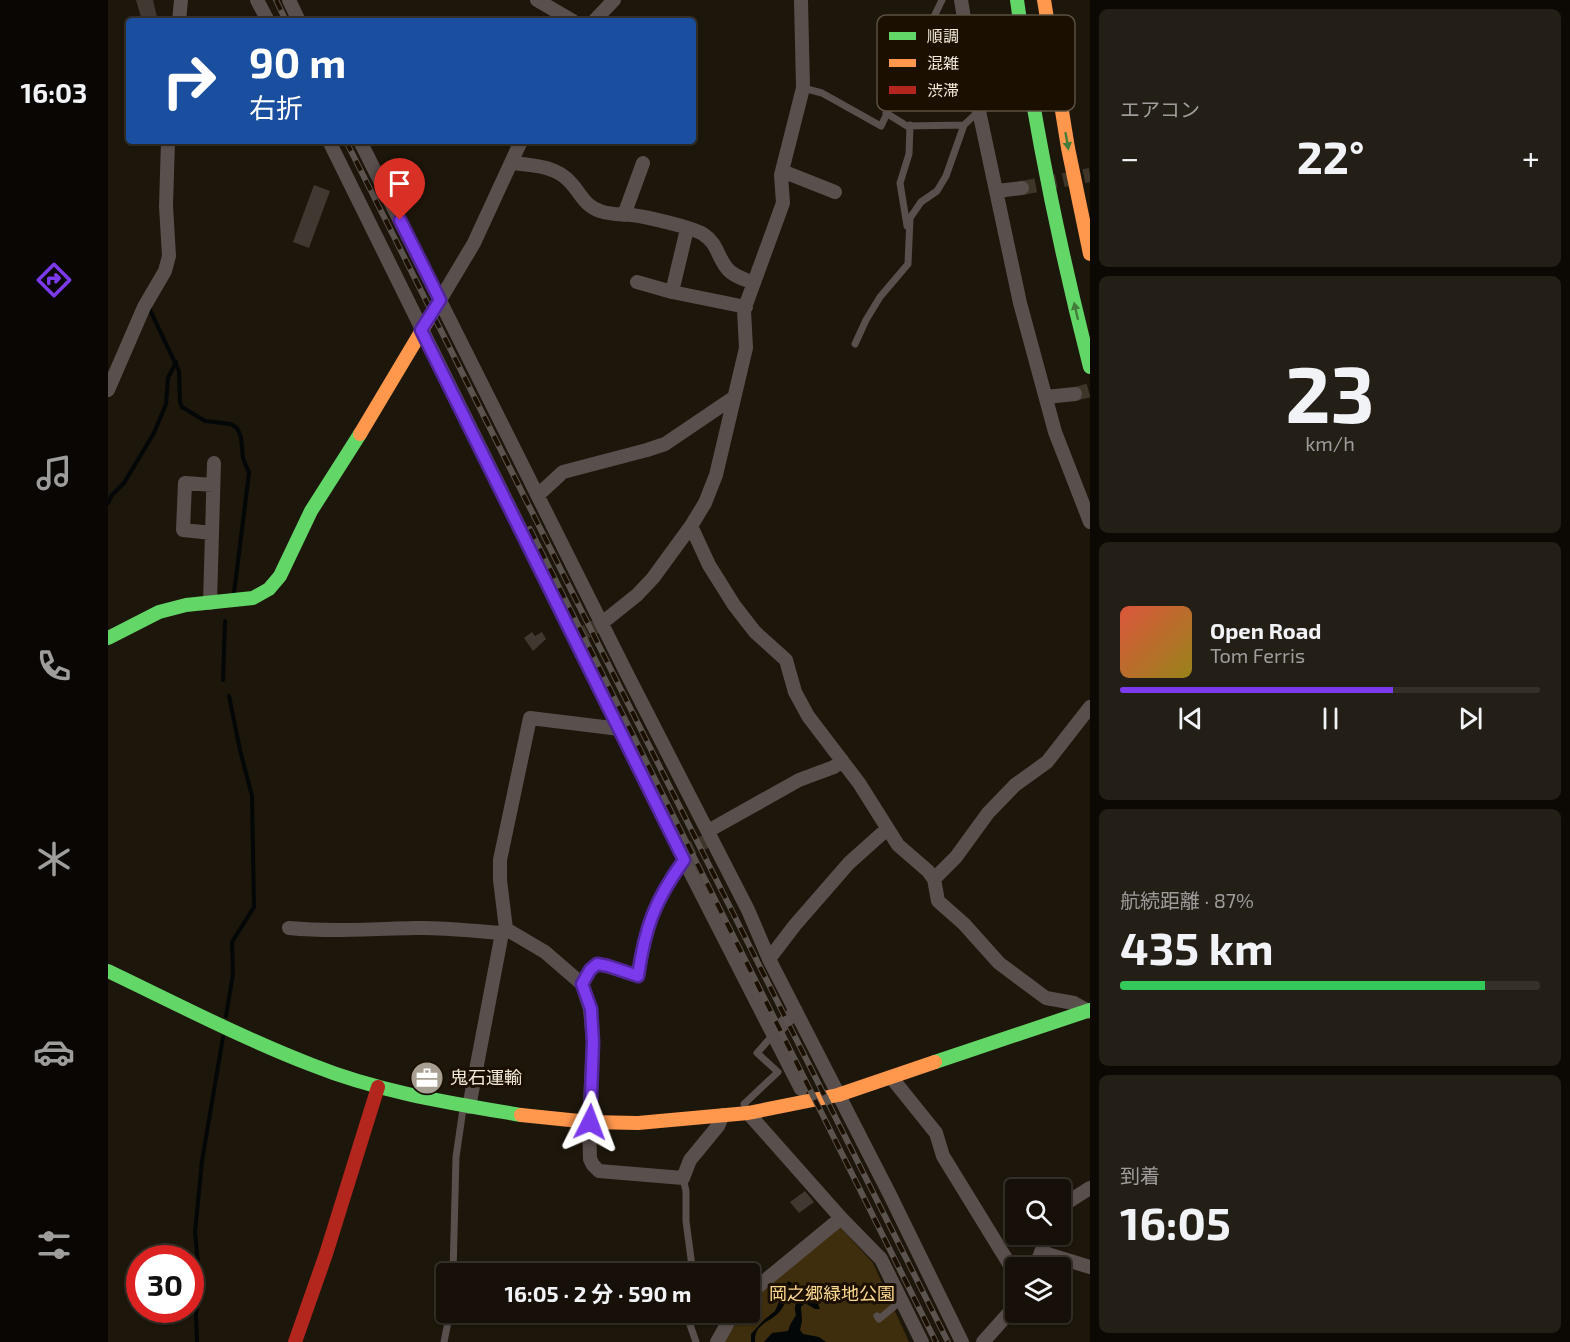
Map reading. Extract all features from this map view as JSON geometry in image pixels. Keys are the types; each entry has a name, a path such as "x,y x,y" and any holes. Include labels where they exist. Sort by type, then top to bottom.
{"main road":[{"path":"1017,0 1019,15"},
{"path":"1044,0 1046,15"},
{"path":"1035,111 1060,242 1090,367"},
{"path":"1062,111 1090,254"},
{"path":"108,638 159,612 186,605 253,598 269,589 280,576 311,511 387,391 440,300"},
{"path":"108,971 313,1066 378,1087 466,1107 590,1122 638,1123 748,1113 838,1095 1089,1011"},
{"path":"295,1342 326,1254 378,1087"}],"street":[{"path":"180,18 182,0"},
{"path":"257,0 266,18"},
{"path":"289,0 298,18"},
{"path":"537,0 568,18"},
{"path":"597,18 614,0"},
{"path":"602,623 637,595 653,578 691,526 705,503 716,475 746,348 746,307 783,203 782,171 803,88 801,0"},
{"path":"961,0 963,15"},
{"path":"979,111 1020,303 1055,432 1090,522"},
{"path":"108,390 144,307 165,271 169,256 166,206 167,144"},
{"path":"330,144 684,860 801,1089"},
{"path":"362,144 748,910 770,959 962,1342"},
{"path":"440,300 474,243 520,144"},
{"path":"512,163 539,166 555,171 570,181 589,206 600,211 701,232 717,248 726,268 735,276 754,283"},
{"path":"624,215 643,163"},
{"path":"782,171 835,192"},
{"path":"997,191 1022,188"},
{"path":"672,292 687,229"},
{"path":"638,282 672,292 746,307"},
{"path":"1046,397 1075,394"},
{"path":"538,495 563,472 665,444 733,398"},
{"path":"210,603 214,463"},
{"path":"212,533 183,530 185,483 213,484"},
{"path":"691,526 709,564 734,604 755,633 786,660 795,692 808,717 859,783 898,845 934,879 938,901 964,924 999,963 1046,998 1074,1003 1089,1011"},
{"path":"934,879 956,857 988,813 1015,785 1047,762 1090,707"},
{"path":"466,1107 504,931 500,860 530,718 620,729"},
{"path":"708,831 799,780 834,767 842,760"},
{"path":"770,959 795,925 849,863 887,829"},
{"path":"582,984 590,970 597,964 638,976 643,945 657,903 684,860"},
{"path":"289,928 504,931 545,952 582,984 591,1009 593,1042 590,1159 599,1171 683,1178 690,1160 718,1125 723,1114"},
{"path":"773,1034 796,1011"},
{"path":"891,1077 936,1133 944,1156 1005,1257"},
{"path":"748,1113 841,1218 881,1259 922,1342"},
{"path":"1071,1200 1090,1188"},
{"path":"760,1285 841,1218"},
{"path":"1039,1257 1044,1245"},
{"path":"1041,1252 1090,1267"},
{"path":"983,1342 1005,1317"},
{"path":"717,1342 728,1323"}],"lane":[{"path":"935,15 942,0"},
{"path":"803,88 822,93 881,126 886,113 907,126 964,125"},
{"path":"855,344 877,303 908,264 910,218 921,202 937,191 946,176 964,125 979,111"},
{"path":"908,230 900,183 909,154 910,125"},
{"path":"748,1113 744,1104 778,1072 757,1053 773,1034"},
{"path":"453,1263 456,1157 466,1107"},
{"path":"683,1178 692,1263"},
{"path":"877,1316 879,1319 901,1301"},
{"path":"444,1342 448,1323"},
{"path":"689,1323 696,1342"}],"green space":[{"name":"岡之郷緑地公園","path":"839,1226 873,1263 909,1342 724,1342 736,1323 760,1323 760,1289"}],"shaded area":[{"path":"788,1281 792,1283 783,1307 777,1315 760,1327 755,1335 755,1342 751,1342 751,1334 775,1311"},
{"path":"801,1299 818,1304 820,1309 815,1309 805,1303 801,1307 800,1330 803,1334 819,1337 826,1342 764,1342 772,1333 788,1331 796,1315 796,1304"}],"building":[{"path":"136,0 153,0 157,18 141,18"},
{"path":"314,185 330,191 309,248 293,242"},
{"path":"532,632 535,636 542,632 546,639 533,651 524,638"},
{"path":"805,1191 814,1202 799,1213 790,1202"}],"waterway":[{"path":"150,305 150,310 179,371 182,407 205,421 231,424 237,428 241,437 243,458 249,473 234,593"},
{"path":"108,503 112,495 124,483 154,433 166,404 168,378 176,362"},
{"path":"223,680 225,621"},
{"path":"226,1016 233,974 232,942 254,907 252,796 229,696"},
{"path":"197,1342 196,1314 200,1283 195,1232 202,1161 223,1037"}],"tunnel":[{"path":"1022,188 1090,175"},
{"path":"1075,394 1090,390"},
{"path":"575,638 602,623"},
{"path":"681,853 711,839"}],"railway":[{"path":"276,0 285,18"},
{"path":"348,144 948,1342"},
{"path":"530,529 936,1342"}],"traffic: fast":[{"path":"1017,0 1019,15"},
{"path":"1034,111 1048,185 1090,367"},
{"path":"108,638 159,612 186,605 253,598 269,589 280,576 311,511 360,434"},
{"path":"108,971 260,1043 337,1074 415,1096 521,1115"},
{"path":"935,1062 1090,1010"}],"traffic: slow":[{"path":"1044,0 1046,15"},
{"path":"1062,111 1090,254"},
{"path":"360,434 440,300"},
{"path":"521,1115 589,1122 638,1123 748,1113 838,1095 935,1062"}],"traffic: jam":[{"path":"295,1342 326,1254 378,1087"}],"place":[{"name":"鬼石運輸","path":"427,1078"}],"route":[{"path":"400,220 440,300 421,330 684,860 657,903 643,945 638,976 597,964 590,970 582,984 591,1009 593,1042 590,1122"}]}
